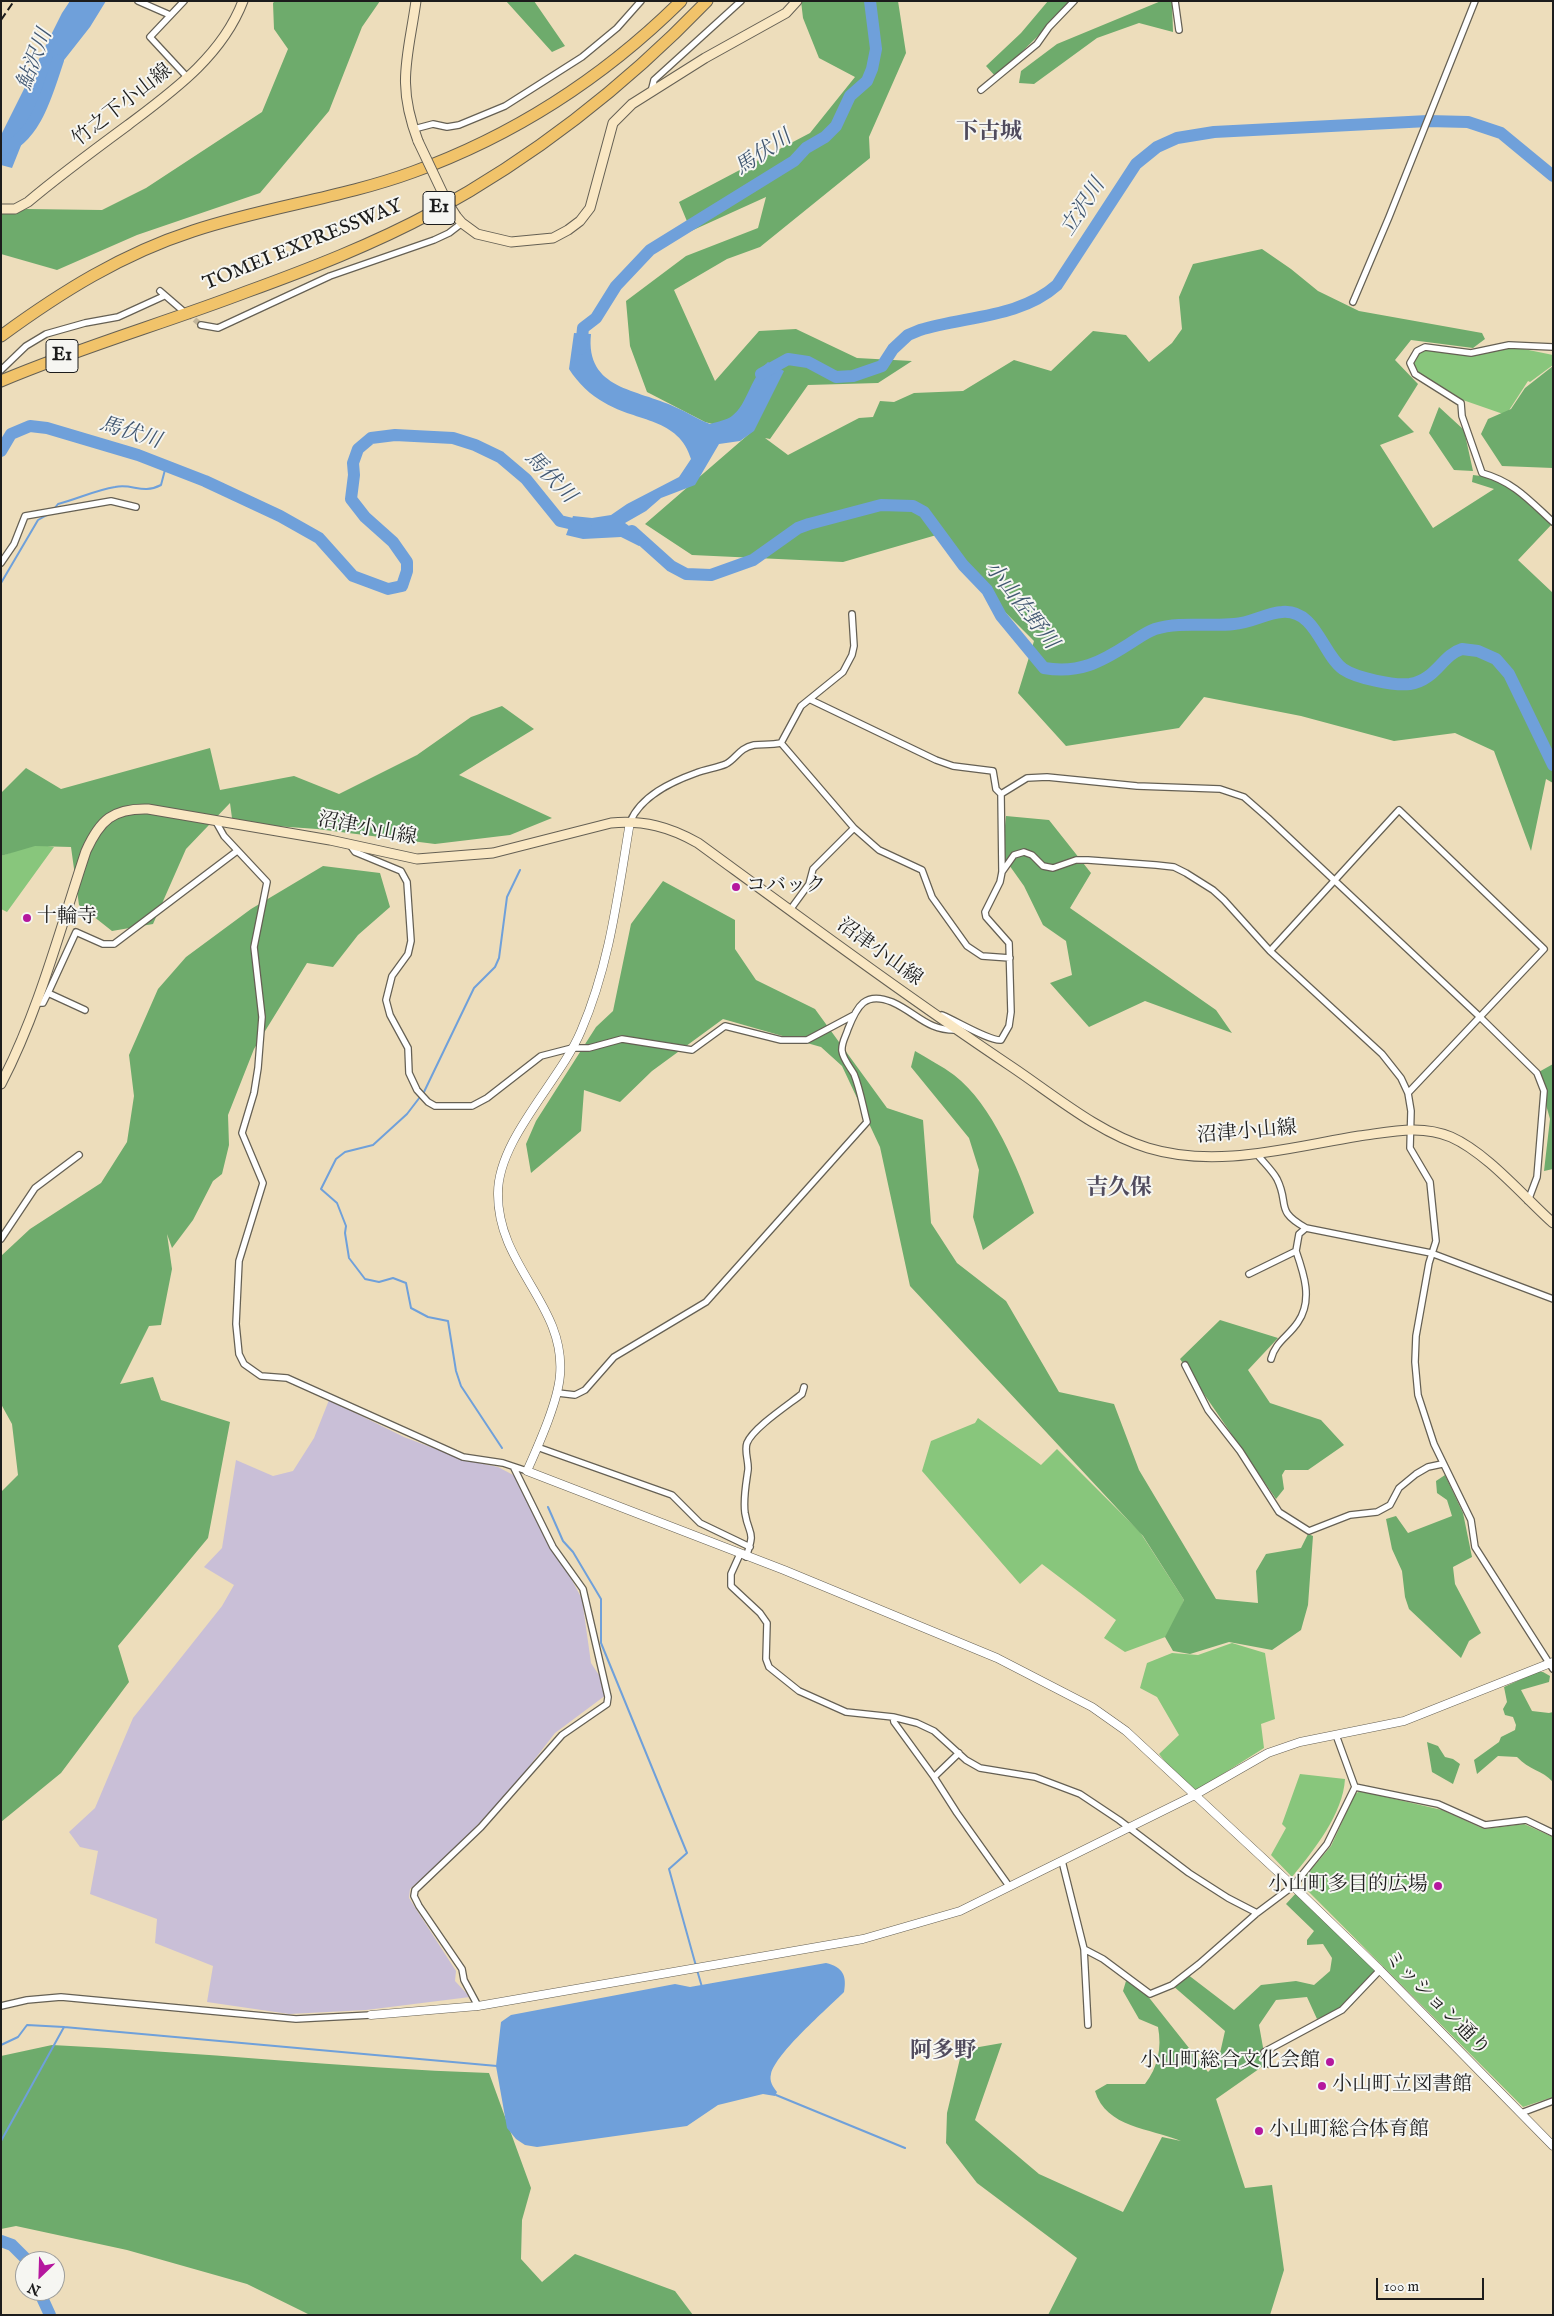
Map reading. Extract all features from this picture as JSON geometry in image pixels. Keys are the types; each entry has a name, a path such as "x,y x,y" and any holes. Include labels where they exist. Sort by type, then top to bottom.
{"highway":[{"name":"TOMEI EXPRESSWAY","path":"40,309 99,271 167,240 222,222 380,182 440,162 491,140 539,114 599,72 681,1"},
{"name":"TOMEI EXPRESSWAY","path":"1,381 46,362 246,292 329,260 439,208 491,178 548,140 634,71 707,1"},
{"name":"E1","path":"1,336 40,309"},
{"name":"E1","path":"1,343 40,309"}],"main road":[{"name":"竹之下小山線","path":"1,209 15,209 28,202 188,78 214,51 233,23 243,1"},
{"path":"416,1 404,66 405,97 408,114 418,141 446,200 459,220 477,234 511,242 553,238 580,221 590,208 613,123 632,104 720,49 786,13 797,1"},
{"name":"沼津小山線","path":"1,1084 17,1053 36,1003 86,851 98,827 108,818 131,808 215,820 417,859 493,853 611,824 630,822 654,824 680,833 698,843 930,1012 1096,1124 1126,1139 1148,1148 1189,1156 1257,1154 1409,1129 1439,1132 1479,1153 1528,1201 1553,1222"}],"street":[{"path":"138,1 170,14"},
{"path":"184,1 150,37 188,78"},
{"path":"414,129 434,124 447,127 459,126 505,106 513,98 582,57 616,28 641,1"},
{"path":"651,92 654,80 741,1"},
{"path":"981,90 1037,44 1064,9 1074,1"},
{"path":"1175,1 1179,30"},
{"path":"1353,302 1475,1"},
{"path":"201,325 218,328 330,276 434,240 449,233 459,220"},
{"path":"1,370 26,346 46,334 85,322 118,317 162,293 182,310"},
{"path":"1553,347 1509,345 1471,353 1425,347 1417,351 1410,363 1415,374 1461,403 1462,416 1482,473 1502,479 1521,492 1553,522"},
{"path":"1,563 14,544 25,516 97,502 111,501 136,507"},
{"path":"215,820 224,836 267,882 254,947 262,1017 258,1068 254,1093 242,1133 263,1183 239,1261 236,1324 241,1359 249,1369 261,1376 287,1378 463,1457 503,1463 527,1471 558,1393 560,1359 556,1332 508,1245 499,1218 498,1192 500,1170 508,1152 572,1048 598,989 607,956 630,822 634,812 643,802 659,790 696,773 728,763 738,752 755,745 767,746 781,743 801,706 811,700 843,672 852,655 854,646 852,614"},
{"path":"811,700 936,760 953,766 993,771 996,789 1001,794 1002,872 1000,882 985,912 986,917 1009,943 1009,1026 1001,1040 994,1041 959,1022 930,1012"},
{"path":"781,743 854,828 880,850 922,870 932,897 967,946 982,956 1010,958"},
{"path":"1001,794 1028,778 1046,777 1137,786 1220,789 1235,792 1253,804 1537,1073 1544,1091 1537,1177 1528,1201"},
{"path":"1270,951 1399,810 1544,949 1408,1093"},
{"path":"790,910 809,884 813,870 854,828"},
{"path":"350,845 355,852 401,870 407,882 411,941 408,954 392,976 386,1000 390,1015 408,1048 409,1073 417,1090 435,1106 472,1106 487,1098 541,1056 572,1048 589,1048 622,1038 692,1050 725,1026 782,1040 807,1040 854,1014"},
{"path":"36,1003 43,1003 76,932 103,944 114,944 238,851"},
{"path":"1,2006 27,2000 61,1998 296,2019 371,2015 478,2006 863,1939 960,1911 1193,1796 1268,1753 1300,1742 1404,1721 1551,1665 1475,1547 1471,1520 1442,1464 1420,1404 1415,1362 1416,1336 1436,1241 1430,1182 1410,1148 1409,1129 1411,1111 1408,1093 1401,1078 1382,1054 1270,951 1213,890 1174,868 1076,860 1053,868 1043,866 1032,855 1024,852 1014,855 1002,872"},
{"path":"48,993 84,1010"},
{"path":"558,1393 575,1395 585,1390 614,1357 706,1302 867,1122 854,1075 842,1052 842,1044 854,1014 863,1002 870,999 882,999 894,1003 934,1028 957,1030"},
{"path":"1257,1154 1277,1179 1285,1213 1290,1219 1306,1228 1432,1253 1553,1299"},
{"path":"1,1239 35,1188 79,1155"},
{"path":"1271,1359 1276,1345 1299,1321 1306,1301 1306,1280 1296,1251 1299,1234 1306,1228"},
{"path":"1249,1274 1296,1251"},
{"path":"1185,1365 1208,1410 1240,1451 1279,1512 1309,1531 1350,1515 1377,1512 1390,1505 1399,1488 1416,1474 1428,1467 1442,1464"},
{"path":"804,1387 802,1394 753,1434 746,1444 748,1468 745,1485 745,1511 752,1531 753,1542 731,1574 731,1586 760,1613 766,1623 768,1633 766,1659 777,1676 799,1691 846,1712 893,1716 934,1731 980,1768 1035,1777 1080,1794 1130,1828 1189,1873 1228,1898 1257,1913"},
{"path":"537,1447 672,1495 700,1523 750,1547"},
{"path":"478,2006 464,1980 462,1969 419,1906 414,1896 415,1890 481,1827 562,1735 607,1704 608,1697 583,1589 553,1547 514,1468"},
{"name":"ミッション通り","path":"527,1471 743,1556 784,1570 997,1658 1092,1707 1126,1731 1193,1796 1294,1886 1380,1970 1553,2146"},
{"path":"893,1716 894,1722 934,1777 956,1813 1009,1886"},
{"path":"1084,1949 1103,1959 1150,1994 1172,1985 1257,1913 1294,1886 1327,1844 1355,1787 1336,1735"},
{"path":"934,1777 959,1753"},
{"path":"1355,1787 1438,1804 1485,1825 1526,1820 1553,1833"},
{"path":"1062,1860 1084,1949 1088,2026"},
{"path":"1269,2064 1264,2052 1342,2010 1380,1970"},
{"path":"1521,2113 1553,2101"}],"shaded area":[{"path":"329,1400 404,1437 465,1460 498,1467 517,1477 582,1599 591,1663 610,1692 555,1733 514,1786 455,1849 410,1889 409,1898 456,1971 455,1981 470,1997 366,2010 289,2014 207,2002 213,1966 155,1943 157,1919 90,1894 98,1851 80,1847 69,1832 95,1808 133,1718 222,1606 234,1585 204,1567 222,1548 236,1460 273,1476 293,1471 314,1438"}],"green space":[{"path":"275,1 380,1 362,27 329,111 260,193 137,235 57,270 1,254 1,212 27,209 102,210 146,188 262,112 288,49 274,29 273,3"},
{"path":"506,1 534,1 565,46 552,52"},
{"path":"801,1 898,1 906,53 869,137 870,158 760,247 727,259 674,290 715,381 759,331 796,329 857,358 912,361 878,383 808,385 770,439 765,438 788,455 859,418 873,417 880,401 894,402 914,393 963,391 1014,360 1051,371 1093,331 1126,335 1149,362 1172,343 1182,329 1179,297 1193,264 1262,249 1318,291 1359,311 1482,333 1485,339 1473,348 1411,340 1395,360 1418,384 1398,416 1414,432 1380,445 1433,528 1494,489 1472,482 1473,475 1497,478 1553,523 1518,560 1553,593 1553,783 1546,779 1531,851 1494,751 1455,733 1394,741 1301,716 1204,697 1179,728 1066,746 1018,693 1034,641 992,599 940,534 843,562 692,555 645,524 749,434 705,422 647,392 630,346 626,301 686,256 758,228 766,197 691,231 679,202 810,133 855,77 819,58 803,18"},
{"path":"1048,1 1074,1 996,77 986,66 1021,33"},
{"path":"1161,1 1172,1 1173,32 1139,23 1097,38 1034,84 1019,83 1021,71 1057,44"},
{"path":"1514,347 1553,355 1553,365 1530,382 1528,381 1506,415 1460,399 1411,369 1412,357 1426,349 1467,354"},
{"path":"1553,366 1553,468 1502,466 1481,434 1488,419 1511,409 1525,388"},
{"path":"1439,407 1464,430 1473,471 1454,470 1429,433"},
{"path":"502,706 534,729 459,775 552,818 510,835 435,844 317,829 261,825 232,818 230,803 186,849 153,924 112,931 79,905 71,847 35,846 1,856 1,793 26,768 61,789 210,748 220,790 294,776 339,794 417,755 471,717"},
{"path":"1006,816 1049,820 1091,873 1070,908 1216,1010 1232,1033 1145,1001 1089,1027 1050,983 1072,975 1066,941 1043,925 1024,886 1002,855"},
{"path":"35,844 54,847 7,912 1,909 1,856"},
{"path":"323,866 380,873 390,907 358,935 333,967 307,963 254,1049 228,1115 229,1145 222,1174 213,1181 193,1220 172,1248 167,1234 172,1269 161,1325 149,1326 120,1384 153,1377 161,1400 230,1422 208,1538 118,1646 129,1682 61,1773 1,1822 1,1492 18,1475 12,1424 1,1404 1,1256 30,1229 101,1183 127,1142 134,1096 129,1055 158,989 186,957 251,909"},
{"path":"663,881 735,920 735,949 756,980 815,1009 887,1108 923,1120 931,1223 957,1263 1006,1301 1059,1392 1114,1404 1139,1470 1216,1599 1258,1603 1256,1571 1266,1554 1301,1548 1308,1534 1313,1536 1308,1605 1301,1630 1272,1650 1229,1642 1190,1654 1173,1651 1165,1637 1184,1600 1143,1536 910,1286 880,1147 842,1066 821,1047 723,1019 652,1071 620,1102 584,1090 581,1131 531,1173 526,1144 536,1121 596,1027 613,1011 631,924"},
{"path":"915,1051 954,1075 981,1103 1003,1139 1034,1213 983,1250 973,1217 979,1170 969,1138 911,1067"},
{"path":"1553,1064 1553,1169 1544,1171 1550,1119 1537,1073"},
{"path":"1220,1320 1278,1338 1248,1370 1270,1403 1321,1420 1344,1445 1308,1470 1285,1470 1282,1475 1284,1489 1276,1499 1180,1359"},
{"path":"978,1418 1041,1465 1057,1449 1140,1532 1184,1600 1168,1636 1125,1652 1104,1638 1116,1620 1042,1564 1020,1584 922,1471 931,1441 975,1423"},
{"path":"1445,1475 1463,1513 1472,1557 1453,1567 1455,1584 1481,1633 1469,1641 1461,1658 1409,1609 1405,1597 1402,1571 1392,1549 1386,1519 1396,1516 1408,1533 1452,1516 1447,1500 1437,1493 1436,1481"},
{"path":"1232,1643 1265,1653 1275,1719 1261,1724 1264,1748 1191,1794 1159,1754 1179,1735 1157,1697 1140,1688 1147,1663 1172,1653 1198,1655"},
{"path":"1537,1672 1543,1672 1550,1676 1549,1682 1521,1690 1532,1711 1553,1712 1553,1782 1517,1757 1498,1756 1477,1774 1474,1760 1499,1742 1501,1737 1515,1730 1516,1725 1513,1717 1505,1715 1503,1709 1507,1702 1504,1687"},
{"path":"1427,1742 1438,1746 1445,1757 1453,1759 1460,1764 1453,1784 1432,1772"},
{"path":"1300,1774 1345,1779 1339,1805 1326,1831 1292,1877 1271,1855 1286,1828 1282,1824"},
{"path":"1360,1791 1442,1810 1484,1829 1524,1824 1553,1837 1553,2097 1523,2107 1302,1885 1304,1878 1331,1846 1355,1794"},
{"path":"1297,1892 1378,1972 1352,2005 1317,2019 1307,1997 1276,2000 1259,2025 1266,2064 1216,2099 1245,2188 1272,2185 1284,2270 1270,2315 1048,2315 1077,2258 977,2183 946,2143 947,2113 962,2050 1002,2043 975,2120 1039,2174 1123,2212 1162,2137 1181,2141 1119,2120 1109,2113 1095,2091 1107,2084 1145,2084 1153,2071 1158,2057 1158,2027 1139,2019 1123,1991 1126,1981 1143,1990 1208,2072 1218,2062 1225,2031 1172,1985 1187,1974 1234,2010 1261,1985 1296,1981 1314,1985 1330,1971 1332,1958 1323,1944 1307,1945 1307,1940 1314,1931 1286,1904"},
{"path":"52,2045 380,2068 489,2073 531,2188 522,2220 521,2259 542,2282 575,2254 675,2291 693,2315 310,2315 247,2284 127,2250 16,2226 1,2229 1,2056"}],"water":[{"path":"70,1 106,1 90,27 46,83 12,168 1,165 1,135 62,13"},
{"path":"574,333 591,334 591,352 596,366 605,377 617,385 661,401 710,424 727,419 737,411 757,376 768,362 784,371 754,431 740,441 719,444 695,485 661,498 646,511 625,523 647,539 639,546 621,537 583,539 566,535 573,516 592,518 611,515 627,504 679,477 691,459 685,446 667,428 605,403 580,384 569,369"},
{"path":"826,1963 836,1967 842,1973 845,1981 844,1992 792,2043 775,2065 771,2079 777,2092 775,2096 763,2094 718,2105 687,2126 537,2147 525,2145 516,2139 507,2128 496,2066 501,2022 511,2015 675,1984 690,1987"}],"waterway":[{"name":"馬伏川","path":"581,349 583,328 596,318 616,286 650,250 794,161 806,148 825,137 836,126 850,96 867,81 872,69 876,49 870,1"},
{"name":"鮎沢川","path":"1,150 13,144 32,125 58,60"},
{"name":"立沢川","path":"761,374 788,359 808,362 836,377 853,376 882,366 893,349 908,335 937,325 992,315 1026,304 1042,296 1057,285 1136,164 1157,147 1177,138 1214,132 1428,121 1468,122 1501,133 1553,176"},
{"name":"馬伏川","path":"1,451 11,434 30,426 47,428 138,455 205,481 280,516 319,538 353,576 388,589 402,586 407,571 407,562 393,542 365,517 351,499 354,475 353,463 358,449 371,438 395,435 453,438 475,445 500,457 526,479 560,521 586,527"},
{"path":"54,509 58,504 108,488 121,486 143,489 154,488 161,485 166,466"},
{"name":"小山佐野川","path":"632,531 671,566 686,574 711,575 753,560 798,528 809,524 881,505 913,506 924,512 963,565 987,590 1001,616 1044,668 1068,669 1089,665 1109,656 1155,629 1175,625 1234,624 1270,614 1294,613 1311,625 1329,653 1343,669 1375,681 1395,684 1419,682 1433,673 1449,656 1462,649 1478,651 1496,659 1509,674 1553,765"},
{"path":"1,583 38,520 47,515"},
{"path":"423,1094 474,988 495,967 499,958 507,897 520,870"},
{"path":"420,1097 407,1114 373,1145 345,1152 336,1159 321,1189 337,1203 346,1226 345,1233 349,1258 365,1279 379,1282 393,1278 406,1283 411,1308 428,1317 448,1321 456,1371 461,1386 502,1448"},
{"path":"548,1507 563,1541 573,1552 601,1599 601,1643 687,1853 669,1869 696,1966"},
{"path":"697,1970 702,1987"},
{"path":"1,2045 18,2037 27,2025 497,2066"},
{"path":"1,2141 64,2027"},
{"path":"776,2095 905,2148"},
{"path":"1,2241 12,2245 18,2251"},
{"path":"44,2301 50,2315"}],"tunnel":[{"path":"188,314 201,325"}],"railway":[{"path":"1,20 14,1"}],"place":[{"name":"コバック","path":"736,887"},
{"name":"十輪寺","path":"27,918"},
{"name":"小山町多目的広場","path":"1438,1886"},
{"name":"小山町総合文化会館","path":"1330,2062"},
{"name":"小山町立図書館","path":"1322,2086"},
{"name":"小山町総合体育館","path":"1259,2131"}],"district":[{"name":"下古城","path":"989,133"},
{"name":"吉久保","path":"1119,1189"},
{"name":"阿多野","path":"943,2052"}]}
